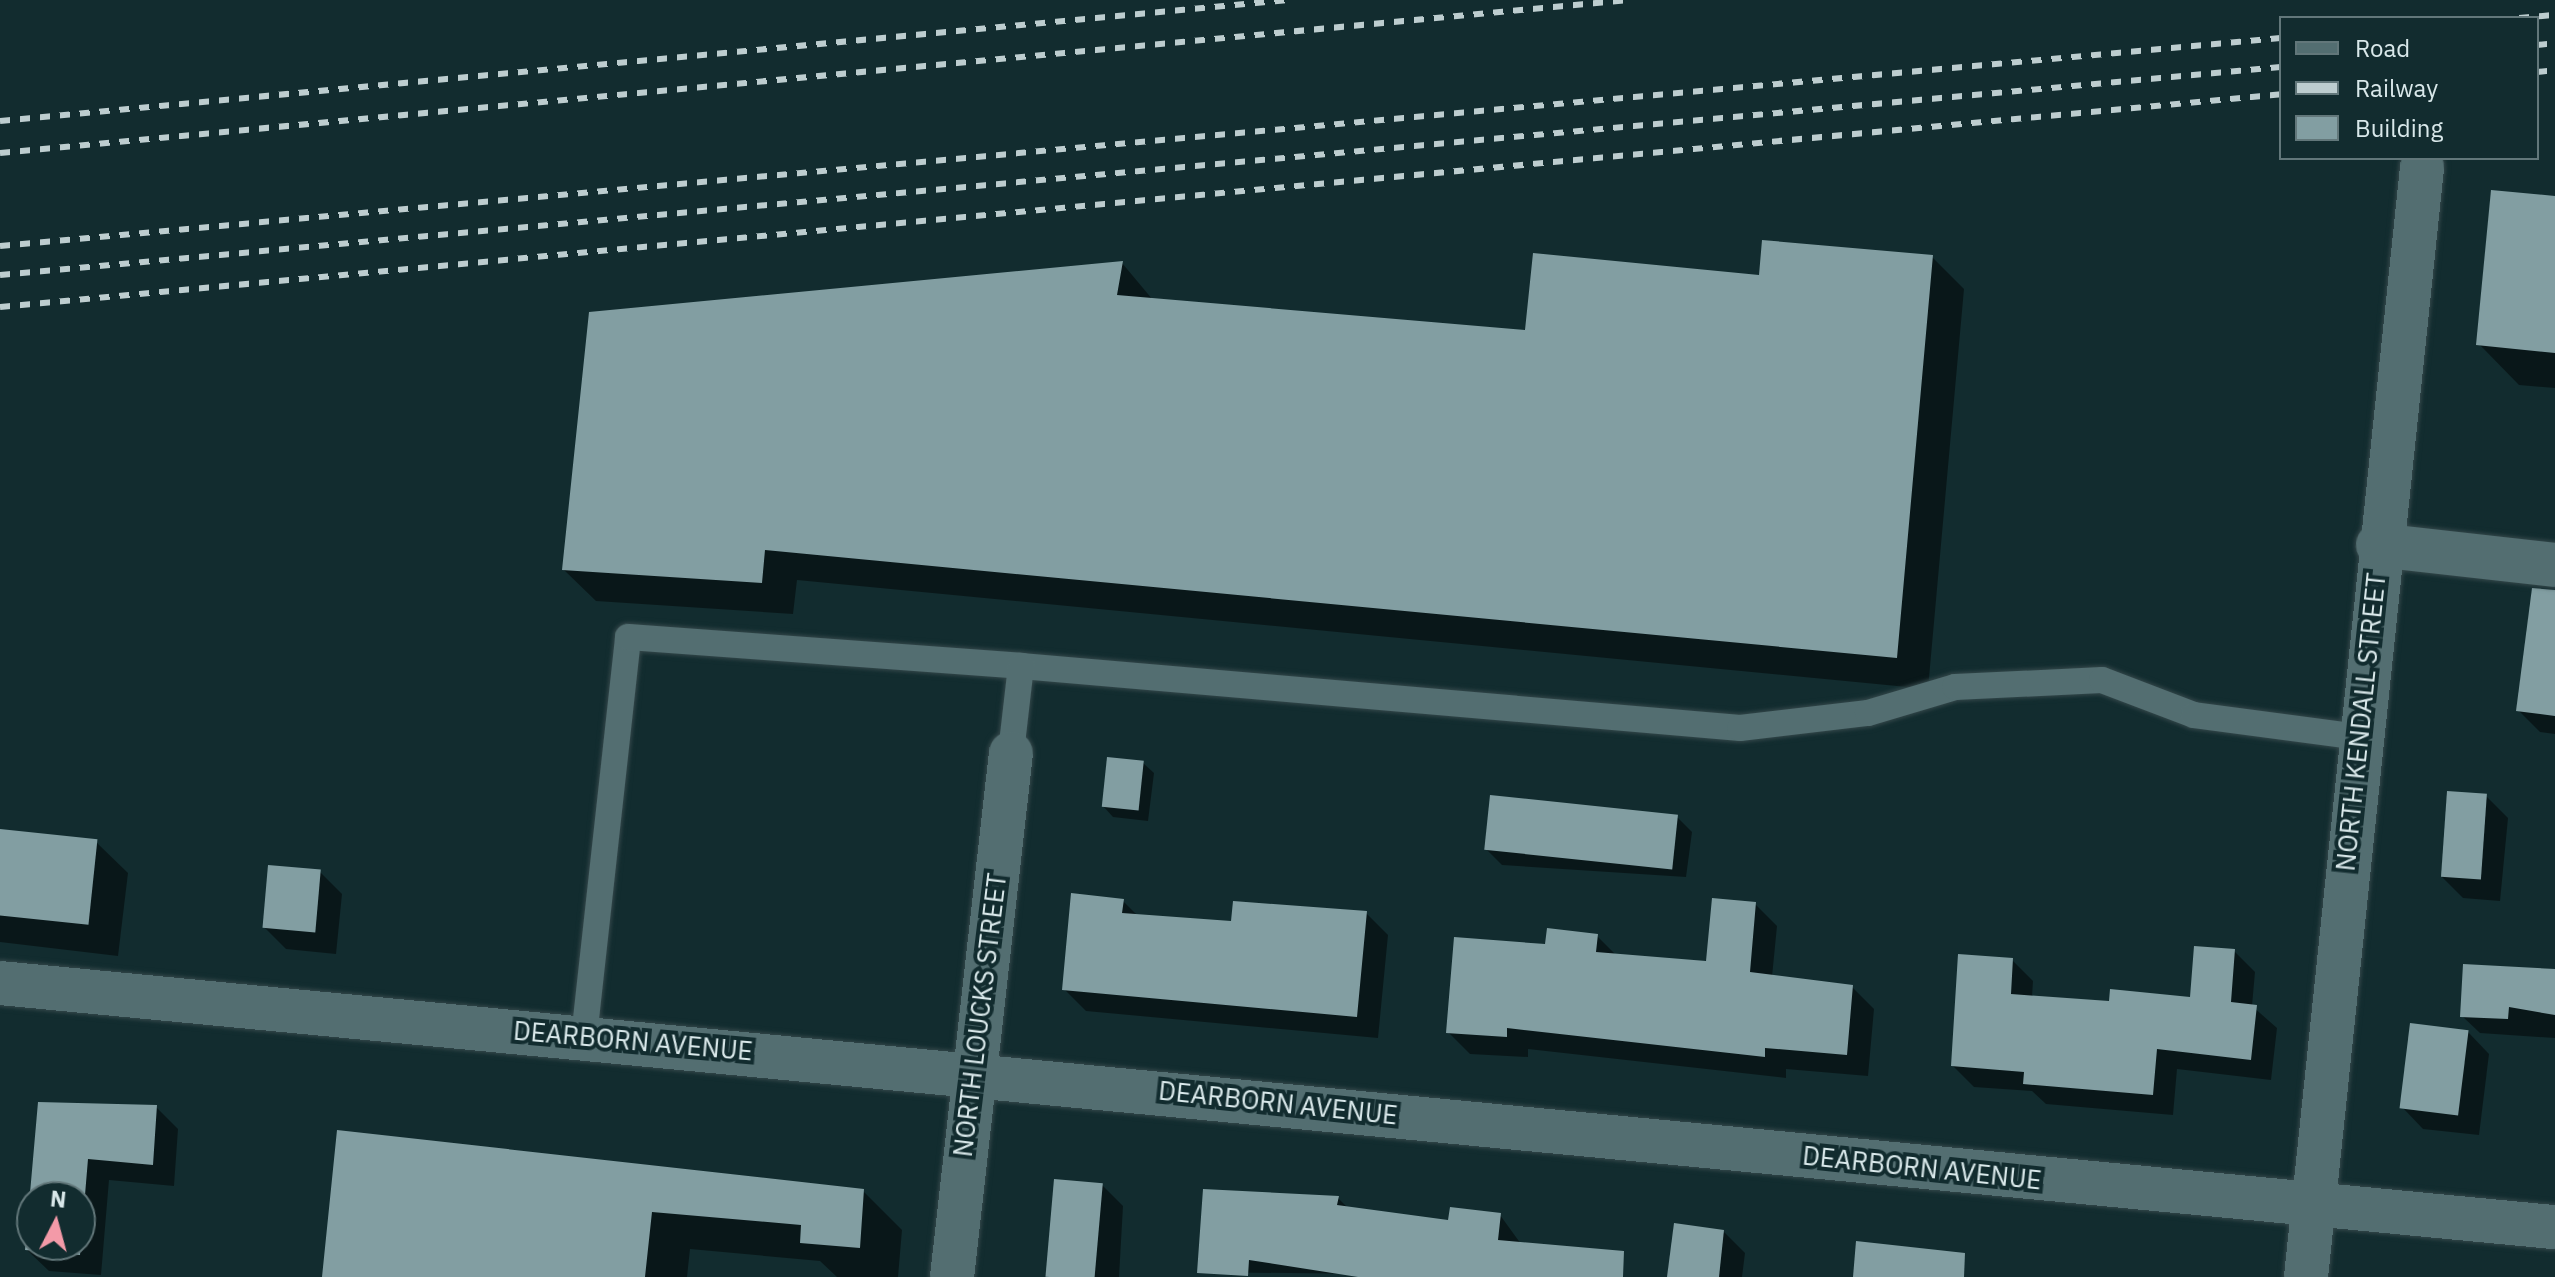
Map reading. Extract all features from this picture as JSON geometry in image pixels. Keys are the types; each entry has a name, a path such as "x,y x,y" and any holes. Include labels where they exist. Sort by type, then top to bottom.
{"street":[{"name":"NORTH KENDALL STREET","path":"2306,1277 2378,545 2422,167"},
{"path":"2378,545 2555,565"},
{"name":"NORTH LOUCKS STREET","path":"952,1277 971,1072 1011,753"},
{"name":"DEARBORN AVENUE","path":"0,983 971,1072 2313,1206 2555,1227"}],"lane":[{"path":"584,1037 628,637 1021,666 1740,728 1868,713 1955,687 2102,680 2194,715 2359,737"},
{"path":"1011,753 1021,666"}],"building":[{"path":"2491,190 2555,196 2555,353 2476,345"},
{"path":"1762,240 1933,255 1897,658 765,550 762,583 562,570 589,312 1123,261 1117,295 1525,330 1533,253 1759,275"},
{"path":"2532,588 2555,590 2555,716 2516,711"},
{"path":"1107,757 1144,761 1139,811 1102,807"},
{"path":"2447,791 2487,794 2481,880 2441,877"},
{"path":"1490,795 1678,815 1672,869 1484,850"},
{"path":"0,829 97,839 88,925 0,915"},
{"path":"268,865 321,870 315,932 263,928"},
{"path":"1071,893 1124,899 1122,913 1231,921 1233,901 1367,911 1357,1017 1062,990"},
{"path":"1712,898 1756,902 1750,972 1853,985 1847,1055 1765,1048 1765,1057 1507,1028 1507,1037 1446,1033 1454,937 1545,944 1547,928 1598,934 1596,952 1706,961"},
{"path":"2194,946 2235,949 2231,1002 2257,1005 2251,1060 2157,1049 2153,1095 2023,1084 2024,1072 1951,1066 1958,954 2013,958 2011,994 2109,1001 2110,989 2190,997"},
{"path":"2463,964 2555,969 2555,1015 2509,1007 2508,1019 2460,1017"},
{"path":"2410,1023 2469,1030 2458,1116 2400,1108"},
{"path":"38,1102 157,1105 153,1165 88,1159 86,1181 31,1181"},
{"path":"337,1130 864,1189 860,1248 800,1243 801,1225 652,1212 645,1277 322,1277"},
{"path":"1054,1179 1103,1183 1095,1277 1045,1277"},
{"path":"1203,1189 1339,1196 1337,1205 1448,1220 1450,1207 1501,1213 1498,1240 1624,1251 1623,1277 1358,1277 1249,1260 1248,1276 1197,1273"},
{"path":"1674,1223 1724,1230 1719,1277 1667,1277"},
{"path":"1856,1241 1965,1253 1964,1277 1853,1277"}],"railway":[{"path":"0,121 1288,0"},
{"path":"0,153 1629,0"},
{"path":"2539,16 2555,15"},
{"path":"0,246 2279,38"},
{"path":"2539,45 2555,43"},
{"path":"0,275 2279,67"},
{"path":"2539,72 2555,70"},
{"path":"0,307 2279,94"}]}
